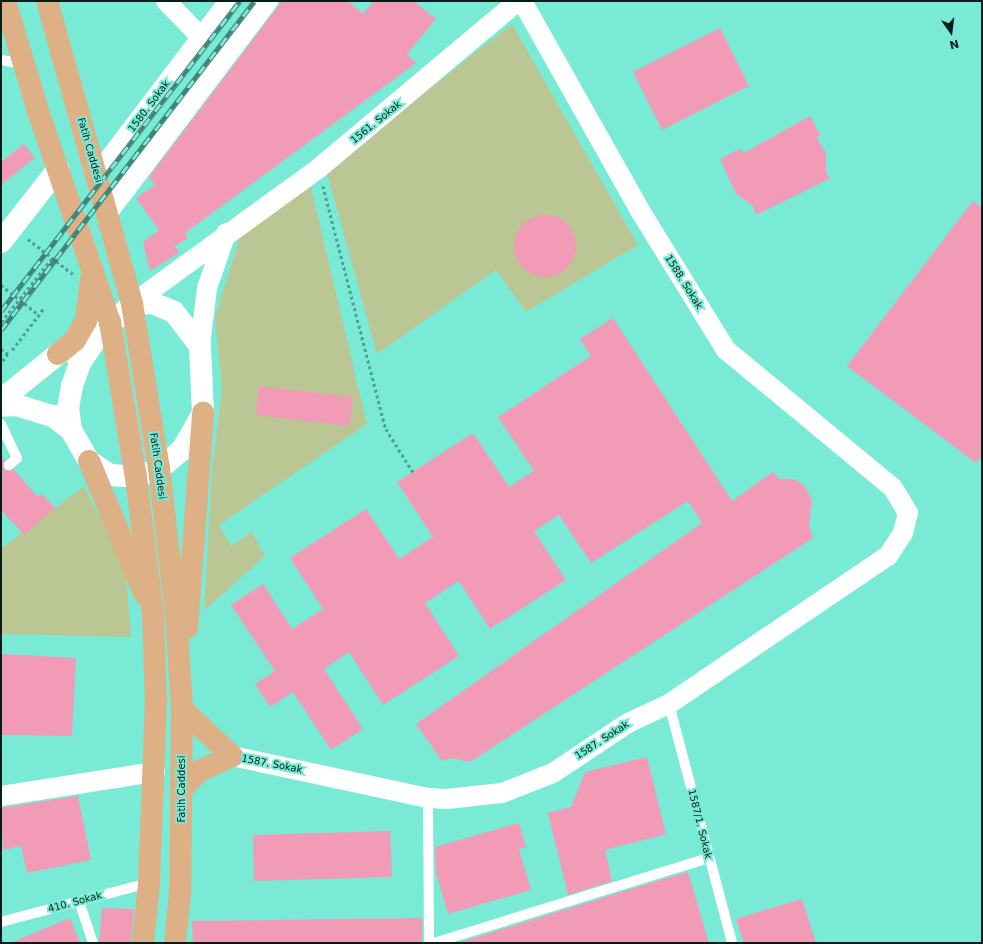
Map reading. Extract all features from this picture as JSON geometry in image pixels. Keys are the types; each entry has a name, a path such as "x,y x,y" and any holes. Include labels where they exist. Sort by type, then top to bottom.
{"main road":[{"path":"1,400 75,340 86,321 91,298 58,169 5,1"},
{"name":"Fatih Caddesi","path":"48,1 132,304 159,469 176,613 182,709 182,788 175,943"},
{"path":"5,232 58,169"},
{"path":"84,272 105,328 136,477 153,615 155,772 149,883 143,943"},
{"path":"58,354 105,328 132,304 153,303 174,312 200,346 203,413 182,709 232,756 198,772 182,788"},
{"path":"71,430 68,408 72,386 80,363 105,328"},
{"path":"1,406 33,408 53,416 71,430 89,461 153,615"},
{"path":"89,461 110,475 136,477 159,469 182,450 203,413"}],"street":[{"path":"166,1 202,38"},
{"name":"1580. Sokak","path":"97,175 229,1"},
{"path":"107,214 268,1"},
{"name":"1561. Sokak","path":"132,304 226,233 318,168 518,1"},
{"name":"1588. Sokak","path":"522,1 642,214 726,350 893,488 908,512"},
{"path":"200,346 208,288 226,233"},
{"name":"1587. Sokak","path":"232,756 428,798 447,799 502,793 552,773 628,723 669,704 888,556 903,533 908,512"},
{"path":"1,796 155,772"}],"lane":[{"path":"1,3 5,1"},
{"path":"1,60 24,64"},
{"path":"1,424 17,458 9,465"},
{"name":"1587/1. Sokak","path":"669,704 708,858 732,943"},
{"path":"428,798 429,943"},
{"path":"434,943 708,858"},
{"name":"410. Sokak","path":"1,922 149,883"},
{"path":"78,902 92,943"}],"path":[{"path":"318,168 386,429 413,472"},
{"path":"5,232 84,272"},
{"path":"1,322 53,257"},
{"path":"1,285 39,315"},
{"path":"12,350 44,308"},
{"path":"1,349 8,354 1,364"}],"green space":[{"path":"512,24 638,245 526,312 496,270 377,354 326,170"},
{"path":"310,183 367,424 219,525 231,546 252,532 265,556 204,611 212,470 222,389 215,317 240,237"},
{"path":"84,486 99,517 104,518 104,527 126,572 131,637 1,634 1,549"}],"building":[{"path":"282,1 348,1 363,14 374,1 414,1 436,19 407,54 416,63 185,233 188,238 175,246 179,253 150,271 143,242 159,230 136,198 155,185 149,177"},
{"path":"720,28 749,86 662,130 633,72"},
{"path":"810,116 820,134 817,139 826,153 826,173 831,178 756,215 752,205 736,194 720,159 740,149 744,153"},
{"path":"24,144 35,158 1,185 1,162"},
{"path":"973,201 982,208 982,455 976,463 847,366"},
{"path":"539,215 551,215 567,224 574,234 576,246 574,258 567,268 551,277 539,277 528,272 519,263 514,252 514,240 519,229 528,220"},
{"path":"613,318 732,501 773,472 779,479 794,479 804,485 812,500 809,525 813,538 470,762 451,758 442,761 416,724 702,523 688,501 591,563 559,515 534,531 566,580 490,629 459,581 425,603 459,656 383,705 349,652 324,669 363,729 331,750 293,692 270,707 255,684 275,671 231,605 263,584 292,629 323,609 290,558 366,509 399,559 433,537 397,482 473,433 509,487 534,471 498,417 591,356 580,339"},
{"path":"259,386 353,397 349,426 256,415"},
{"path":"1,455 5,460 4,470 14,470 38,497 42,494 55,508 24,535 1,510"},
{"path":"1,654 76,658 72,736 1,735"},
{"path":"647,757 666,834 605,850 612,881 568,895 548,813 571,807 585,772"},
{"path":"78,796 91,860 27,873 21,846 3,850 1,808"},
{"path":"519,823 526,847 519,849 531,890 448,914 436,873 435,847"},
{"path":"390,831 392,877 254,881 253,835"},
{"path":"688,872 709,943 458,943 631,889"},
{"path":"802,899 816,943 744,943 736,919"},
{"path":"102,908 134,909 131,943 99,943"},
{"path":"70,918 80,943 10,943"},
{"path":"422,918 422,943 193,943 192,921"}],"railway":[{"path":"1,311 240,1"},
{"path":"1,330 254,1"}]}
